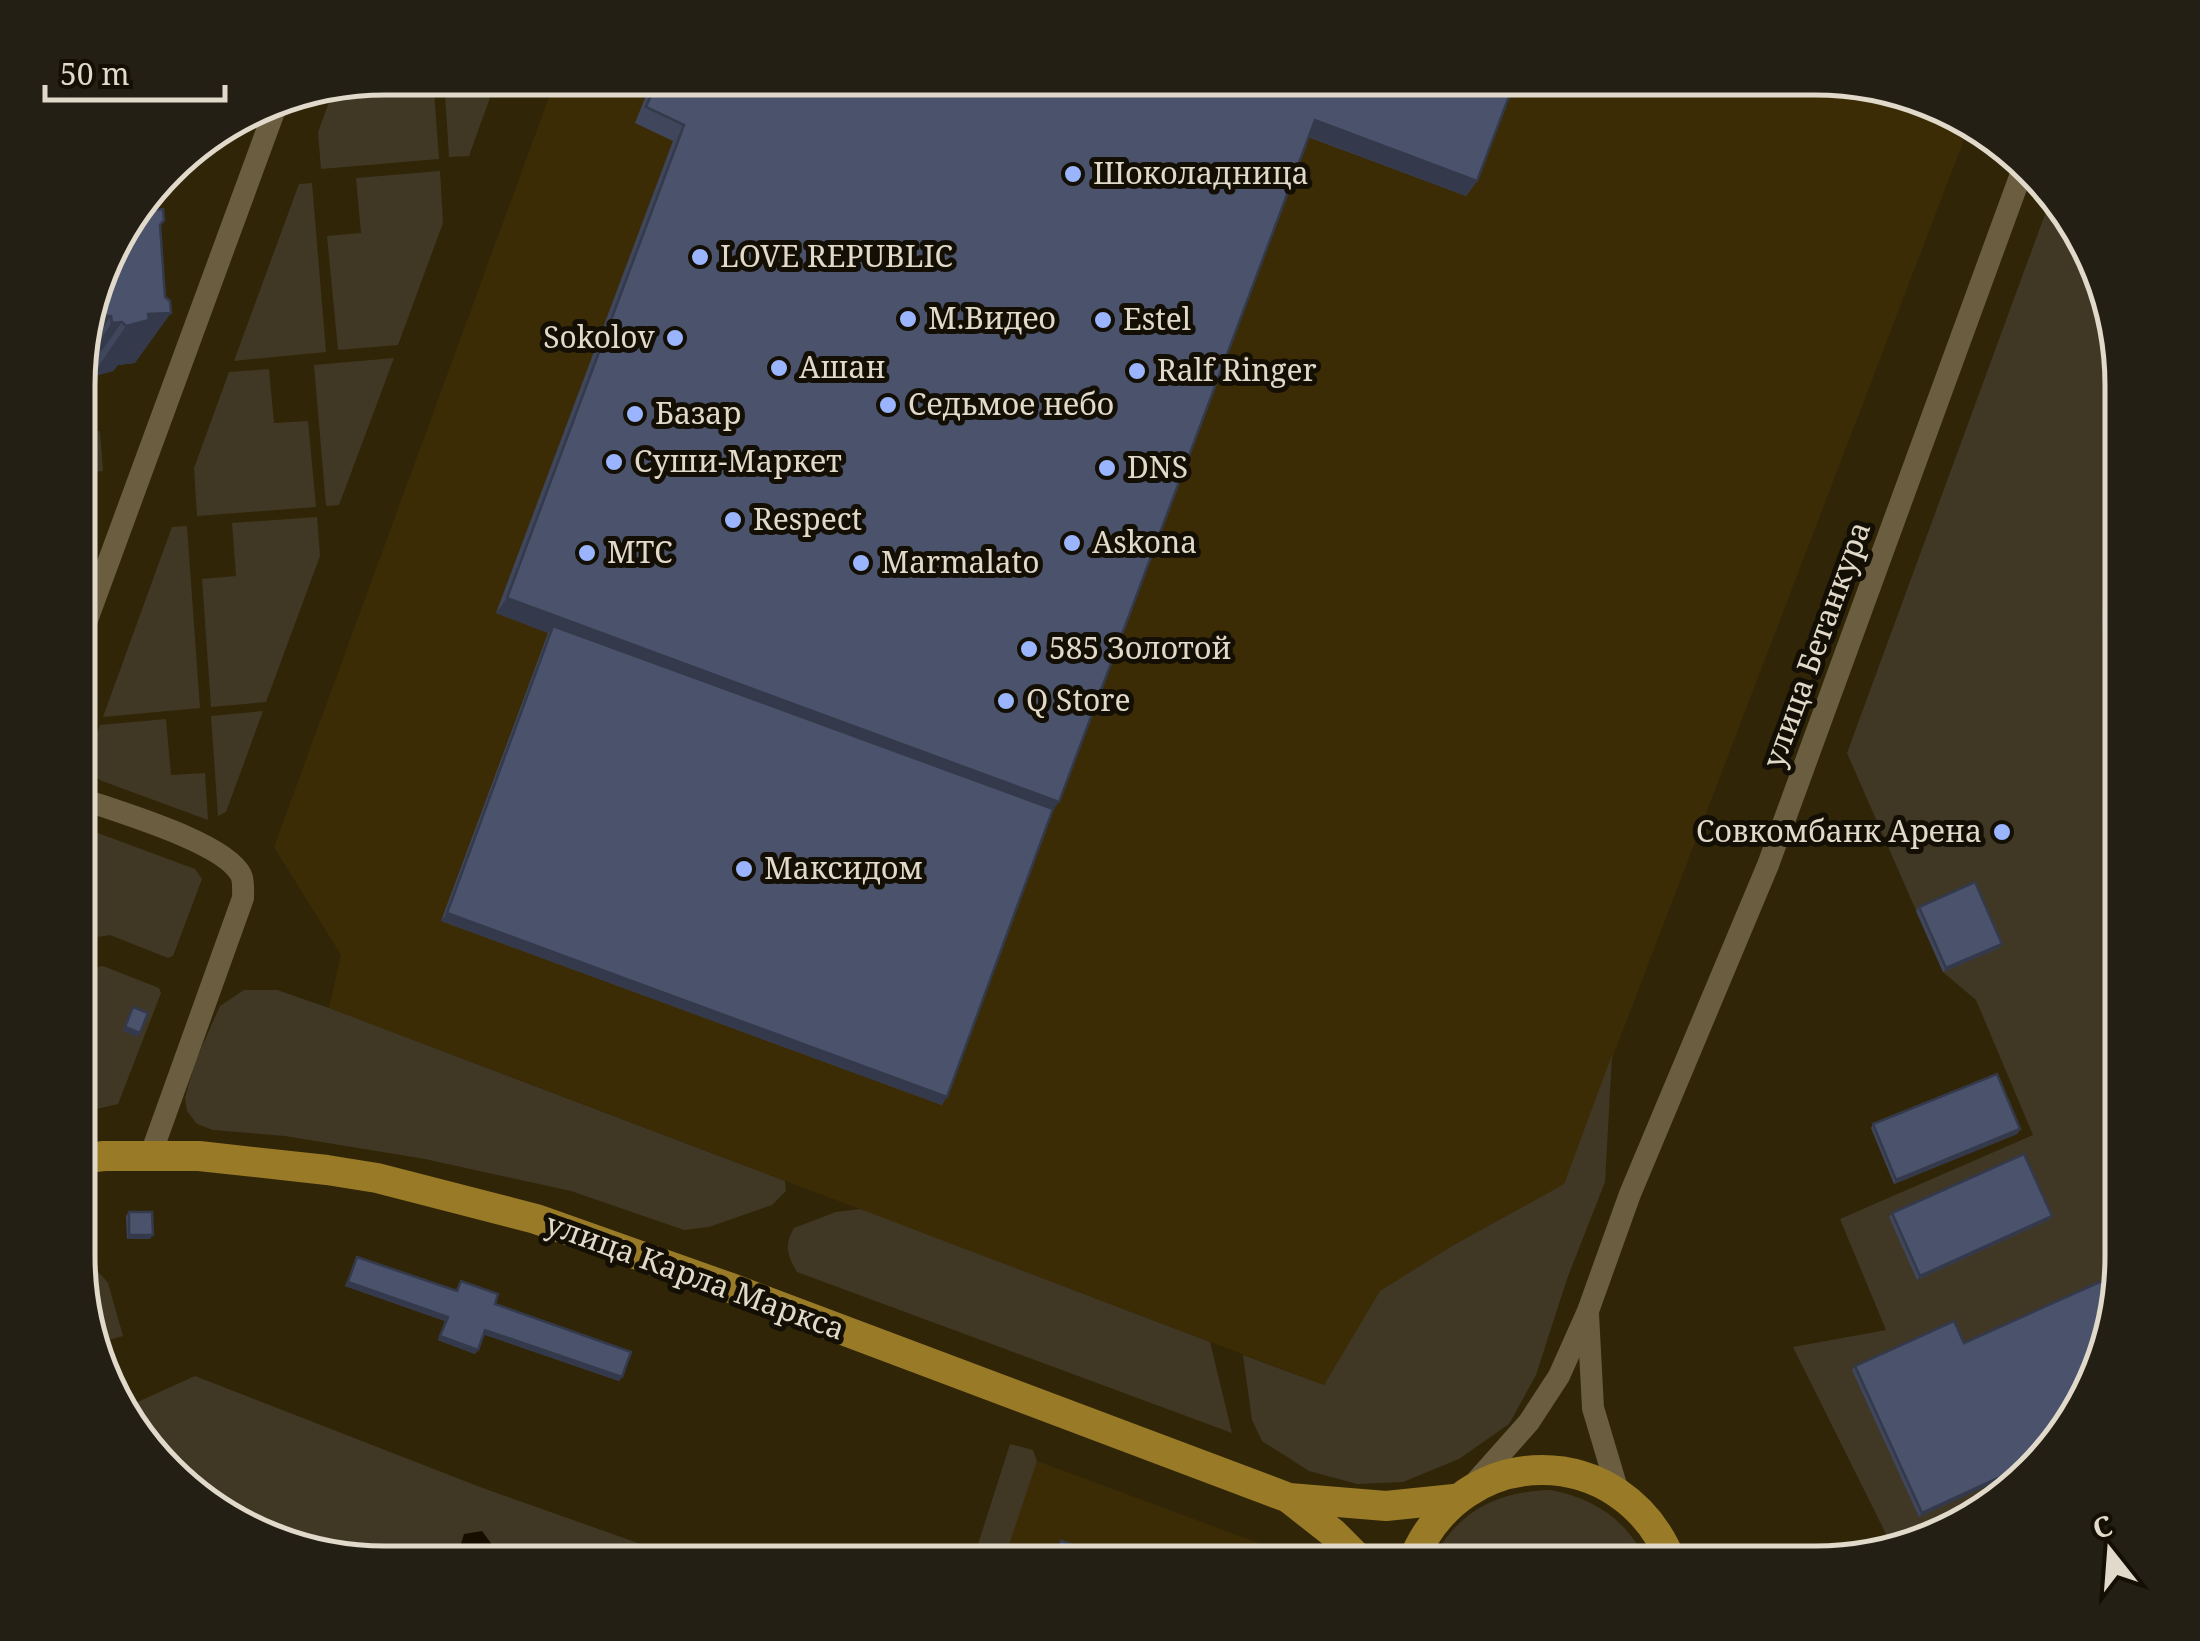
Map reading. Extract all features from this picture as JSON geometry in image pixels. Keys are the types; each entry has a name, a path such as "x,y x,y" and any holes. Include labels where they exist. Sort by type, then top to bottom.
{"main road":[{"name":"улица Карла Маркса","path":"96,1159 151,1154 199,1156 377,1178 536,1219 745,1293 1289,1498"},
{"path":"1289,1498 1386,1506 1462,1494 1507,1474 1545,1469 1583,1475 1618,1492 1644,1514 1665,1546"},
{"path":"1418,1546 1422,1536 1462,1494"},
{"path":"1289,1498 1346,1546"}],"street":[{"path":"95,598 272,118"},
{"name":"улица Бетанкура","path":"1462,1494 1539,1406 1559,1376 1588,1310 1630,1194 1768,865 2018,179"},
{"path":"95,804 204,844 227,857 242,876 243,898 151,1154"},
{"name":"улица Бетанкура","path":"1588,1310 1593,1408 1618,1492"}],"shaded area":[{"path":"366,96 434,96 439,159 321,169 318,132 329,101"},
{"path":"445,96 491,96 469,156 449,157"},
{"path":"549,96 1834,96 1908,110 1965,138 1564,1184 1452,1246 1381,1291 1324,1385 329,1008 341,955 274,847"},
{"path":"440,171 443,223 398,345 338,350 327,236 361,233 356,178"},
{"path":"312,183 326,352 234,361 299,184"},
{"name":"Совкомбанк Арена","path":"2046,211 2083,274 2095,310 2104,366 2104,1275 2095,1331 2083,1367 2045,1432 2020,1461 1976,1497 1943,1516 1887,1536 1793,1347 1886,1330 1840,1219 2033,1135 1976,1000 1943,972 1847,753"},
{"path":"394,358 339,505 326,506 314,365"},
{"path":"269,369 274,423 308,421 316,507 197,516 194,468 229,372"},
{"path":"95,431 100,431 103,471 95,472"},
{"path":"317,517 320,556 266,702 211,707 202,579 236,576 232,523"},
{"path":"187,526 200,708 103,717 172,527"},
{"path":"263,711 226,812 218,816 211,716"},
{"path":"166,719 171,775 205,773 208,820 95,777 95,737 100,725"},
{"path":"96,832 195,869 202,879 173,956 168,958 110,935 96,937"},
{"path":"103,966 159,988 161,993 118,1104 96,1109 96,967"},
{"path":"244,990 277,990 329,1008 785,1181 786,1191 772,1205 709,1227 684,1230 571,1191 425,1159 285,1136 213,1130 197,1124 187,1111 185,1098 195,1062 220,1006"},
{"path":"1612,1055 1605,1182 1567,1279 1536,1375 1509,1424 1459,1459 1403,1482 1357,1484 1309,1471 1262,1441 1252,1420 1243,1355 1324,1385 1380,1291 1564,1184"},
{"path":"860,1209 1210,1342 1232,1433 797,1272 788,1250 794,1228 836,1212"},
{"path":"96,1269 108,1283 123,1336 108,1340"},
{"path":"195,1376 480,1487 644,1545 366,1545 310,1536 274,1524 209,1486 180,1461 135,1403"},
{"path":"1010,1444 1033,1450 1037,1461 1009,1545 978,1545"},
{"path":"1037,1461 1264,1545 1264,1546 1009,1545"},
{"path":"1551,1490 1583,1499 1609,1514 1638,1546 1441,1546 1479,1508 1531,1491"},
{"path":"482,1531 492,1545 461,1545 464,1534"}],"building":[{"name":"Седьмое небо","path":"651,96 1509,96 1477,181 1315,120 1059,802 507,598 684,125 646,107"},
{"path":"163,209 164,220 160,225 165,297 170,301 171,313 148,314 149,320 126,326 122,322 112,323 111,316 106,316 110,292 134,240 155,210"},
{"name":"Максидом","path":"553,626 1053,809 947,1097 447,913"},
{"path":"1975,882 2002,944 1946,968 1919,907"},
{"path":"133,1007 148,1013 140,1033 125,1027"},
{"path":"1997,1074 2020,1129 1896,1180 1873,1124"},
{"path":"2024,1154 2052,1216 1920,1276 1892,1213"},
{"path":"129,1212 152,1212 153,1235 129,1235"},
{"path":"357,1257 457,1291 461,1281 498,1294 495,1304 631,1352 622,1377 485,1330 478,1350 440,1336 448,1317 348,1282"},
{"path":"2103,1283 2095,1331 2083,1367 2045,1432 2003,1476 1922,1513 1855,1366 1954,1321 1964,1343"}],"place":[{"name":"Шоколадница","path":"1073,174"},
{"name":"LOVE REPUBLIC","path":"700,257"},
{"name":"М.Видео","path":"908,319"},
{"name":"Estel","path":"1103,320"},
{"name":"Sokolov","path":"675,338"},
{"name":"Ашан","path":"779,368"},
{"name":"Ralf Ringer","path":"1137,371"},
{"name":"Седьмое небо","path":"888,405"},
{"name":"Базар","path":"635,414"},
{"name":"Суши-Маркет","path":"614,462"},
{"name":"DNS","path":"1107,468"},
{"name":"Respect","path":"733,520"},
{"name":"Askona","path":"1072,543"},
{"name":"МТС","path":"587,553"},
{"name":"Marmalato","path":"861,563"},
{"name":"585 Золотой","path":"1029,649"},
{"name":"Q Store","path":"1006,701"},
{"name":"Совкомбанк Арена","path":"2002,832"},
{"name":"Максидом","path":"744,869"}]}
